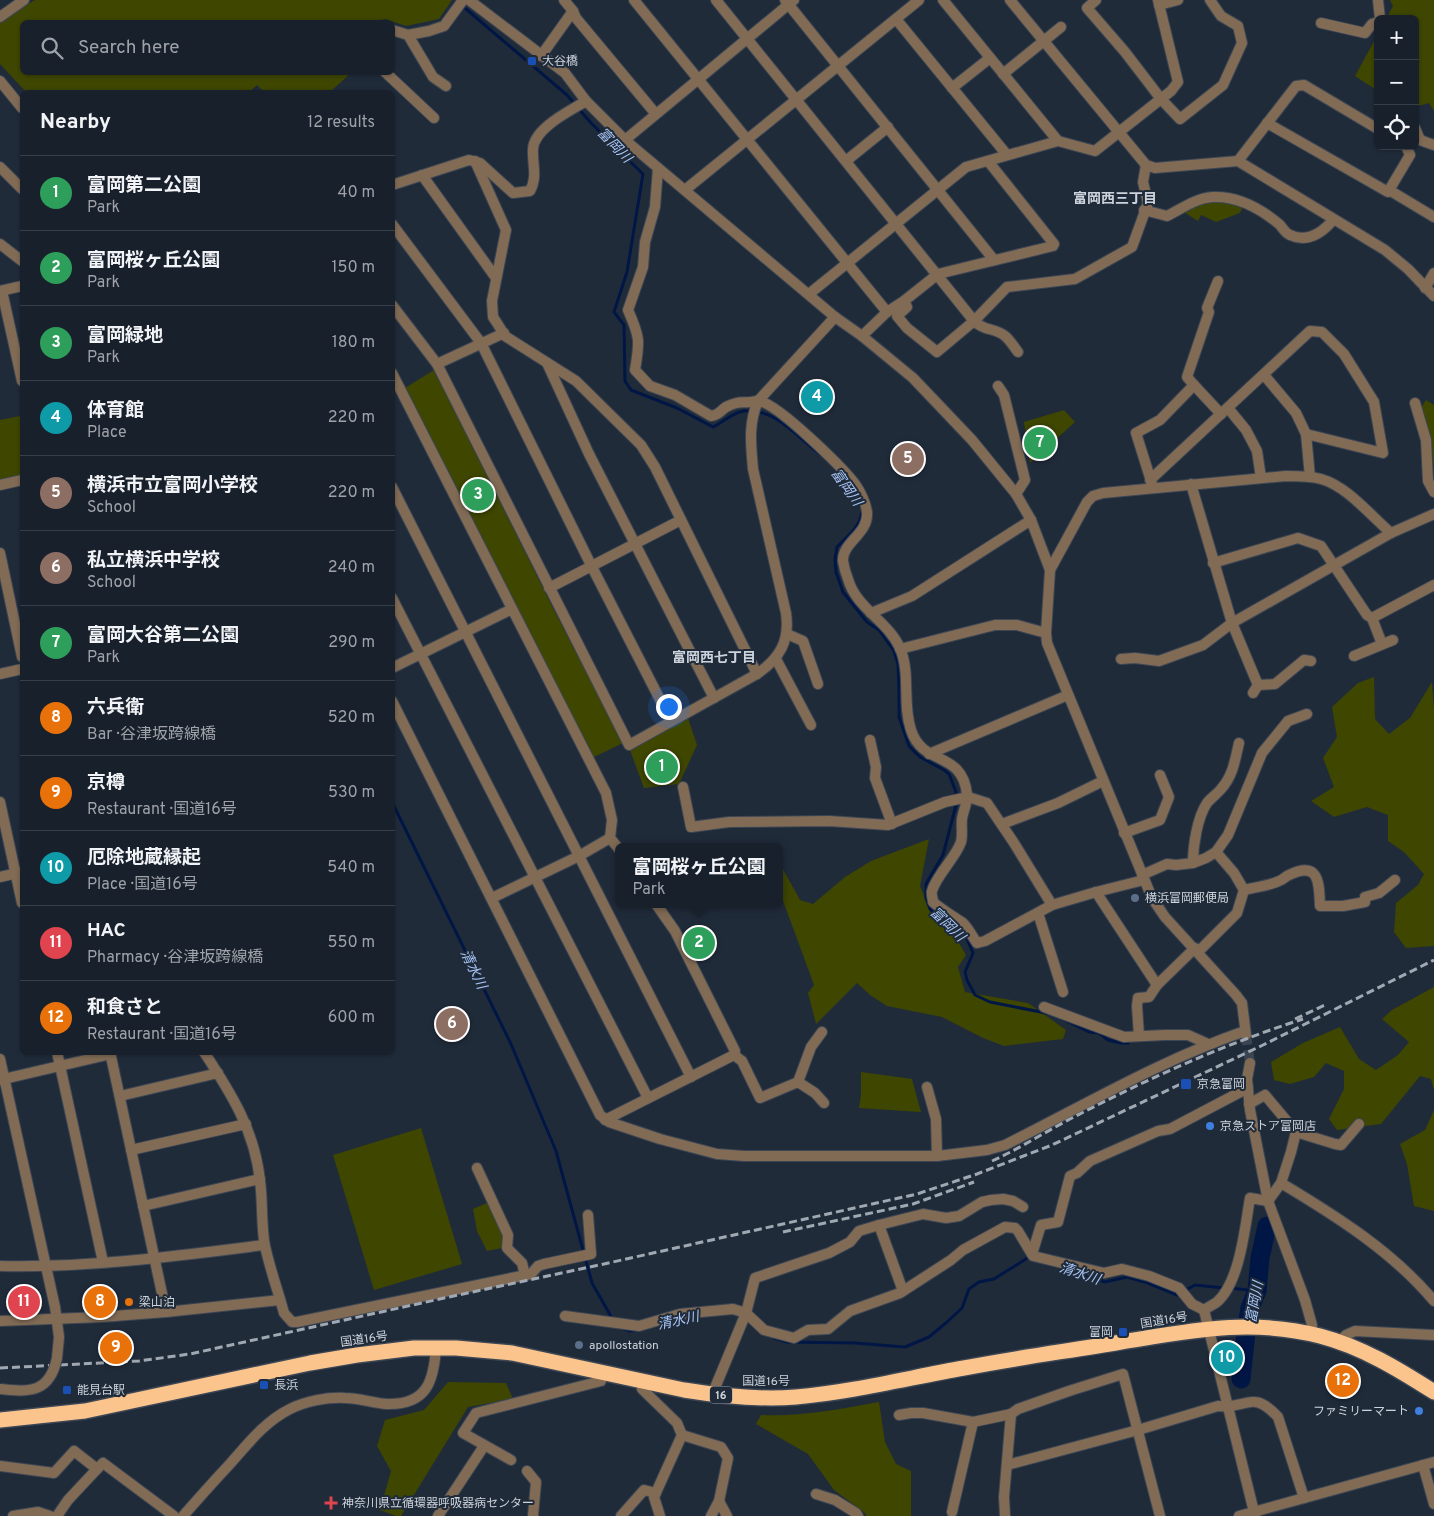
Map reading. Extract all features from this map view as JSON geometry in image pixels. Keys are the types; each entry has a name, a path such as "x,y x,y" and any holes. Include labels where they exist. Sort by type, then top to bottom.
{"highway":[{"name":"国道16号","path":"0,1420 85,1412 310,1363 398,1349 436,1347 512,1352 642,1382 712,1395 753,1398 795,1397 838,1392 981,1365 1207,1329 1240,1326 1277,1328 1312,1334 1339,1342 1390,1364 1434,1392"}],"street":[{"path":"0,17 24,0"},
{"path":"395,31 408,35 429,32 444,26 463,0"},
{"path":"469,0 565,73 586,101 624,140 835,317 862,336 913,378 972,440 1016,494 1031,520 1050,570"},
{"path":"564,0 576,18 654,113"},
{"path":"634,0 887,312"},
{"path":"716,0 974,321 981,328 992,329 1006,336 1018,352"},
{"path":"685,190 919,0"},
{"path":"943,0 1058,141"},
{"path":"1010,0 1146,165 1155,168 1238,161 1385,250 1408,269 1434,296"},
{"path":"1096,0 1087,8 1180,119 1223,85 1242,43 1238,26 1221,16 1210,0"},
{"path":"809,294 966,167 1058,141 1095,151 1119,133 1176,86 1178,82 1158,2 1178,0"},
{"path":"1378,0 1380,15"},
{"path":"624,140 789,2 994,260"},
{"path":"541,56 573,11"},
{"path":"896,19 1007,155"},
{"path":"1321,23 1365,33 1374,23"},
{"path":"1004,74 1061,27"},
{"path":"408,35 433,77 446,86"},
{"path":"952,88 990,58"},
{"path":"388,75 434,118"},
{"path":"0,82 20,106"},
{"path":"1238,161 1296,86 1304,85 1374,127"},
{"path":"395,184 469,160 475,160 513,193 530,191 534,183 533,148 536,138 542,130 586,101"},
{"path":"1267,123 1434,217"},
{"path":"846,161 888,127"},
{"path":"1419,138 1420,140 1434,145"},
{"path":"1389,190 1410,155 1408,150"},
{"path":"475,160 506,230 492,301 493,317 504,333 576,381 641,445 655,468 757,674"},
{"path":"862,336 887,312 938,274 1054,244 988,161"},
{"path":"904,301 907,307 897,316 907,328 938,352 974,321 1007,287 1075,280 1132,247 1148,203 1143,182 1146,165"},
{"path":"0,167 20,187"},
{"path":"658,168 655,207 645,242 643,267 628,310 636,327 640,343 635,370 650,386 675,395 711,416 717,416 725,408 741,401 750,402 758,400 772,407 830,455 856,485 867,512 865,526 846,548 843,560 848,581 857,599 895,639 900,648 906,675 906,709 911,730 917,743 929,754 952,763 961,773 968,797 962,818 961,841 932,891 933,902 963,924 977,943 985,942 1052,905 1143,878 1167,864 1193,863 1216,852 1228,835 1262,753 1288,721 1307,714"},
{"path":"422,175 496,278"},
{"path":"1144,210 1167,216 1193,202 1212,197 1237,199 1280,225 1288,234 1303,239 1324,231 1333,220"},
{"path":"395,228 481,344 671,722"},
{"path":"0,244 20,259"},
{"path":"1425,288 1434,273"},
{"path":"1218,281 1207,308 1209,312 1187,377 1246,430 1257,451 1261,478"},
{"path":"20,286 1,291 18,342 20,362"},
{"path":"395,309 437,364 629,745 757,674 776,658 787,634 786,613 753,470 752,415 758,400 835,317"},
{"path":"1152,484 1224,411 1310,331 1322,332 1344,354 1374,402 1383,453 1306,434"},
{"path":"437,364 504,333"},
{"path":"546,362 589,454 714,698"},
{"path":"1264,375 1296,413 1306,434 1310,477"},
{"path":"1152,484 1136,432 1160,420 1194,385"},
{"path":"998,386 1004,395 1025,480 1016,494"},
{"path":"396,387 606,793 612,820 610,838 615,844"},
{"path":"1415,403 1426,440 1428,482 1434,492"},
{"path":"395,707 600,1115 605,1120 660,1139 717,1154 744,1156 937,1156 987,1150 1005,1145 1166,1062 1208,1044 1246,1033 1242,1003 1197,950 1165,917 1152,898 1047,643 1050,570 1086,502 1093,496 1152,484 1191,484 1286,476 1310,477 1322,479 1339,486 1391,534"},
{"path":"0,485 20,480"},
{"path":"1191,484 1213,563 1255,689 1275,684 1304,660 1311,661"},
{"path":"395,494 691,1077"},
{"path":"1121,659 1159,660 1203,645 1232,623 1391,534 1434,514"},
{"path":"549,588 681,520"},
{"path":"871,613 912,596 1031,520"},
{"path":"1213,563 1298,538 1321,546 1387,642 1354,656"},
{"path":"0,553 20,648"},
{"path":"1372,618 1434,585"},
{"path":"395,604 648,1098"},
{"path":"395,667 512,609"},
{"path":"900,648 996,625 1016,625 1046,633"},
{"path":"787,634 803,641 818,684"},
{"path":"776,658 811,726"},
{"path":"0,674 20,669"},
{"path":"929,754 1068,696"},
{"path":"870,740 876,767 875,778 892,824"},
{"path":"1193,863 1193,846 1207,803 1222,788 1234,770 1239,743"},
{"path":"1124,833 1160,820 1169,797 1160,775"},
{"path":"1002,824 1058,804 1104,781"},
{"path":"683,787 691,827 730,822 828,821 888,825 945,802 968,797 987,803 1052,905"},
{"path":"0,802 19,872 0,877"},
{"path":"492,898 579,856 610,838"},
{"path":"1139,1036 1138,998 1149,997 1157,985 1237,913 1244,890 1234,873 1216,852"},
{"path":"1244,890 1279,882 1290,874 1305,870 1312,872 1317,877 1320,906 1343,906 1365,902 1365,897 1379,893 1395,880"},
{"path":"1096,892 1157,985"},
{"path":"659,908 675,931 735,1051 734,1056"},
{"path":"1038,913 1063,992"},
{"path":"1044,1007 1124,1038 1188,1035 1208,1044"},
{"path":"734,1056 742,1062 760,1098 798,1082 812,1047 822,1032"},
{"path":"58,1055 103,1262"},
{"path":"2,1079 102,1055"},
{"path":"110,1055 166,1312"},
{"path":"206,1055 246,1124 253,1143 260,1180 264,1245 284,1313 292,1322 531,1274 538,1266 591,1254 588,1215"},
{"path":"605,1120 734,1056"},
{"path":"0,1059 2,1079 46,1267 59,1338 55,1369 51,1377 38,1388 19,1391 0,1389"},
{"path":"1250,1063 1247,1079 1250,1104 1268,1201 1305,1300 1312,1325 1312,1334"},
{"path":"120,1096 218,1073"},
{"path":"798,1082 815,1093 824,1103"},
{"path":"928,1087 936,1119 937,1156"},
{"path":"1032,1254 1041,1225 1058,1222 1070,1176 1077,1173 1090,1161 1158,1131 1170,1129 1248,1088"},
{"path":"1250,1104 1265,1095 1296,1132 1335,1144 1341,1145 1359,1124"},
{"path":"131,1150 246,1124"},
{"path":"1268,1201 1281,1184 1292,1152 1296,1132"},
{"path":"478,1168 508,1235 507,1248 522,1263 525,1275"},
{"path":"143,1206 260,1180"},
{"path":"1281,1184 1331,1213 1378,1247 1434,1299"},
{"path":"1204,1310 1218,1301 1233,1278 1242,1243 1250,1198 1268,1201"},
{"path":"712,1395 746,1313 754,1278 829,1253 850,1242 859,1231 879,1225 923,1214 946,1218 959,1216 982,1202 990,1200 1003,1199 1023,1206"},
{"path":"879,1225 903,1291"},
{"path":"566,1316 639,1326 680,1314 733,1309 746,1313 764,1330 794,1338 808,1330 828,1329 850,1311 903,1291 963,1250 1005,1227 1015,1228 1018,1231 1033,1256 1104,1273 1122,1269 1149,1276 1179,1288 1192,1304 1204,1310"},
{"path":"0,1266 46,1267 155,1258 264,1245"},
{"path":"0,1321 102,1317 280,1300"},
{"path":"1204,1310 1207,1329 1254,1514"},
{"path":"1339,1342 1346,1335 1355,1331 1434,1335"},
{"path":"182,1516 251,1438 289,1410 308,1402 326,1399 345,1398 387,1404 405,1402 417,1398 432,1379 436,1347"},
{"path":"511,1460 463,1433 476,1413 601,1381 604,1372"},
{"path":"899,1416 923,1413 973,1422 1011,1414 1018,1409 1060,1394 1123,1374 1160,1516"},
{"path":"642,1382 642,1389 677,1423 682,1434 721,1447 728,1458 719,1501 711,1516"},
{"path":"1007,1465 1138,1430 1218,1406 1227,1407 1258,1401 1269,1406 1278,1416 1304,1498"},
{"path":"1005,1516 1004,1497 1011,1414"},
{"path":"952,1512 973,1422"},
{"path":"660,1516 654,1497 682,1434"},
{"path":"438,1516 484,1446"},
{"path":"0,1466 54,1474 74,1451 97,1469"},
{"path":"1239,1516 1254,1514 1434,1462"},
{"path":"57,1516 68,1500 104,1463 174,1516"},
{"path":"1423,1465 1434,1504"},
{"path":"527,1471 536,1482 533,1516"},
{"path":"621,1516 644,1490 656,1493"},
{"path":"816,1494 835,1500 858,1516"},
{"path":"719,1501 727,1516"},
{"path":"13,1516 38,1512 50,1516"}],"green space":[{"path":"35,0 452,0 439,19 406,26 395,22 395,20 385,19 20,20 20,75 349,75 332,90 262,90 257,85 251,90 24,90 0,64 0,20"},
{"path":"1390,0 1434,0 1434,111 1429,103 1419,106 1419,15 1388,15 1393,6"},
{"path":"1374,41 1374,88 1355,76"},
{"path":"1221,202 1243,206 1240,213 1216,222 1201,215 1198,221 1182,211 1199,203"},
{"path":"434,370 623,743 592,758 405,388"},
{"path":"1426,400 1434,405 1434,469 1431,442 1421,408"},
{"path":"1064,410 1075,422 1030,463 1024,422"},
{"path":"20,416 20,475 0,480 0,420"},
{"path":"1374,677 1375,719 1389,734 1410,718 1432,682 1434,710 1434,946 1406,948 1394,932 1396,903 1418,885 1424,874 1404,852 1388,841 1388,815 1367,807 1334,817 1311,801 1334,787 1323,758 1337,737 1332,707 1358,683"},
{"path":"688,718 697,745 679,784 644,788 630,750"},
{"path":"929,839 920,886 933,919 956,938 966,955 958,967 965,992 1028,1003 1066,1030 1063,1039 1004,1046 983,1038 942,1017 887,1006 870,995 857,983 816,1024 808,993 814,985 783,901 783,869 800,900 813,904 845,877 871,861"},
{"path":"702,925 714,950 696,960 684,935"},
{"path":"1434,987 1434,1090 1431,1079 1420,1076 1381,1124 1337,1130 1329,1119 1344,1089 1344,1071 1326,1063 1314,1077 1290,1084 1274,1080 1271,1062 1303,1043 1340,1027 1359,1059 1376,1070 1398,1055 1409,1042 1382,1019 1392,1010"},
{"path":"861,1072 912,1079 921,1112 859,1108"},
{"path":"1434,1110 1434,1211 1414,1206 1407,1164 1400,1144 1425,1130"},
{"path":"421,1128 462,1264 374,1290 333,1155"},
{"path":"489,1202 503,1234 502,1248 487,1251 477,1231 473,1209"},
{"path":"448,1382 506,1383 513,1399 468,1407 401,1516 380,1510 391,1471 377,1446 385,1420 424,1410"},
{"path":"879,1402 885,1442 896,1464 911,1471 911,1516 866,1516 865,1513 834,1490 808,1454 756,1424 761,1415 805,1414"}],"waterway":[{"name":"富岡川","path":"466,9 567,95 591,123 643,174 627,272 614,312 624,325 625,381 631,390 677,408 713,427 732,415 744,411 756,411 766,414 785,425 820,454"},
{"name":"富岡川","path":"834,467 863,510 859,522 853,531 837,547 836,572 843,592 867,622 879,630 894,651 898,664 899,717 909,746 920,757 949,774 956,792 956,805 943,855 926,884 926,898 930,909 961,932 967,939 973,953 965,972 975,995 990,1002 1046,1013"},
{"name":"清水川","path":"395,808 511,1044 556,1151 592,1283 613,1320"},
{"name":"富岡川","path":"1061,1018 1089,1032 1099,1033 1108,1040 1128,1043"},
{"name":"富岡川","path":"1241,1379 1250,1308 1257,1291 1260,1258 1267,1226"},
{"name":"清水川","path":"774,1338 787,1342 855,1343 905,1347 929,1337 947,1322 962,1308 969,1289 979,1282 994,1279 1029,1257 1032,1257"},
{"name":"清水川","path":"1061,1268 1105,1282 1127,1277 1177,1295 1195,1285 1224,1288"},
{"name":"清水川","path":"1230,1288 1257,1291"},
{"name":"清水川","path":"621,1328 630,1331 636,1330"}],"tunnel":[{"path":"1246,1035 1250,1063"}],"railway":[{"path":"0,1368 139,1361 190,1354 917,1194 977,1174 1052,1145 1263,1045 1434,960"},
{"path":"1295,1019 1325,1005"},
{"path":"992,1161 1076,1116 1159,1075 1245,1039 1303,1019"},
{"path":"783,1232 913,1204 974,1182"}],"place":[{"name":"大谷橋","path":"532,61"},
{"name":"体育館","path":"817,397"},
{"name":"富岡大谷第二公園","path":"1040,443"},
{"name":"横浜市立富岡小学校","path":"908,459"},
{"name":"富岡緑地","path":"478,495"},
{"name":"富岡第二公園","path":"662,767"},
{"name":"横浜富岡郵便局","path":"1135,898"},
{"name":"富岡桜ヶ丘公園","path":"699,943"},
{"name":"私立横浜中学校","path":"452,1024"},
{"name":"京急富岡","path":"1186,1084"},
{"name":"京急ストア富岡店","path":"1210,1126"},
{"name":"HAC","path":"24,1302"},
{"name":"六兵衛","path":"100,1302"},
{"name":"梁山泊","path":"129,1302"},
{"name":"富岡","path":"1123,1332"},
{"name":"apollostation","path":"579,1345"},
{"name":"京樽","path":"116,1348"},
{"name":"厄除地蔵縁起","path":"1227,1358"},
{"name":"和食さと","path":"1343,1381"},
{"name":"長浜","path":"264,1385"},
{"name":"能見台駅","path":"67,1390"},
{"name":"ファミリーマート","path":"1419,1411"},
{"name":"神奈川県立循環器呼吸器病センター","path":"331,1503"}],"district":[{"name":"富岡西三丁目","path":"1115,198"},
{"name":"富岡西七丁目","path":"714,657"}]}
